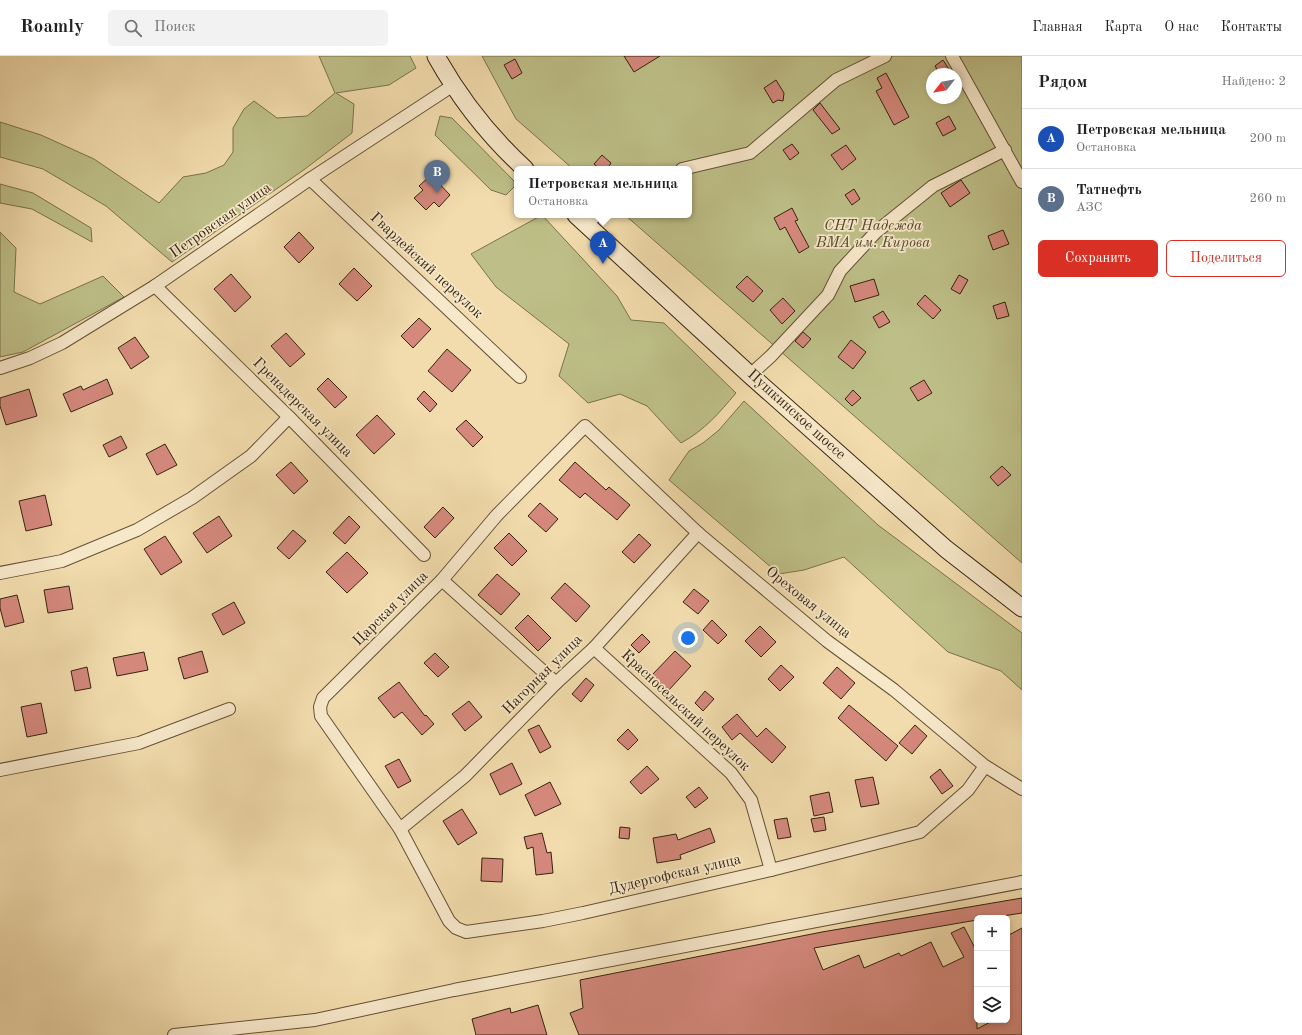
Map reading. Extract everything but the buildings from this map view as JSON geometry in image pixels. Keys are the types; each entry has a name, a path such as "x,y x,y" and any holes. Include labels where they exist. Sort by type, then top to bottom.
{"main road":[{"path":"436,56 452,86 478,121 522,166"},
{"name":"Пушкинское шоссе","path":"586,218 750,375 946,549 1022,608"}],"street":[{"path":"692,167 750,153 836,80 885,56"},
{"path":"952,56 1022,182"},
{"name":"Петровская улица","path":"0,368 30,358 62,343 155,286 310,179 452,86"},
{"path":"750,375 828,295 840,271 876,232 933,186 1004,150"},
{"name":"Гвардейский переулок","path":"310,179 520,377"},
{"name":"Гренадерская улица","path":"155,286 289,417 424,555"},
{"path":"0,573 62,562 137,530 192,498 251,456 289,417"},
{"name":"Ореховая улица","path":"585,426 698,533 827,641 894,690 985,766 1022,789"},
{"name":"Царская улица","path":"400,829 321,716 320,706 323,698 442,580 497,515 585,426"},
{"name":"Нагорная улица","path":"400,829 465,776 556,683 594,648 698,533"},
{"path":"442,580 556,683"},
{"name":"Красносельский переулок","path":"594,648 731,773 742,786 751,800 772,870"},
{"path":"0,770 139,743 229,709"},
{"name":"Дудергофская улица","path":"400,829 449,921 456,928 466,932 543,921 772,870 920,832 968,790 985,766"},
{"path":"174,1035 315,1020 484,984 1022,882"}],"green space":[{"path":"319,56 410,56 416,68 389,85 336,93 354,104 352,133 305,169 172,262 106,206 43,169 0,157 0,122 41,135 94,159 159,203 183,177 206,173 224,165 233,152 233,128 244,109 254,101 277,118 307,116 335,93"},
{"name":"СНТ Надежда ВМА им. Кирова","path":"482,56 1022,56 1022,563 628,218 692,218 692,166 570,166 516,119"},
{"path":"440,116 452,118 514,181 514,187 506,195 491,190 435,135"},
{"path":"0,184 33,193 91,228 92,242 32,209 0,203"},
{"path":"537,218 545,218 617,296 631,320 664,323 736,393 711,421 697,433 681,443 647,406 620,394 588,403 559,376 569,344 496,287 471,254"},
{"path":"0,232 16,248 14,292 40,304 103,276 124,297 23,352 0,357"},
{"path":"744,401 878,525 1022,633 1022,690 1001,671 948,652 844,557 804,570 779,574 669,480 689,451 703,443 719,430"}],"place":[{"name":"Татнефть","path":"437,193"},
{"name":"Петровская мельница","path":"603,264"}]}
